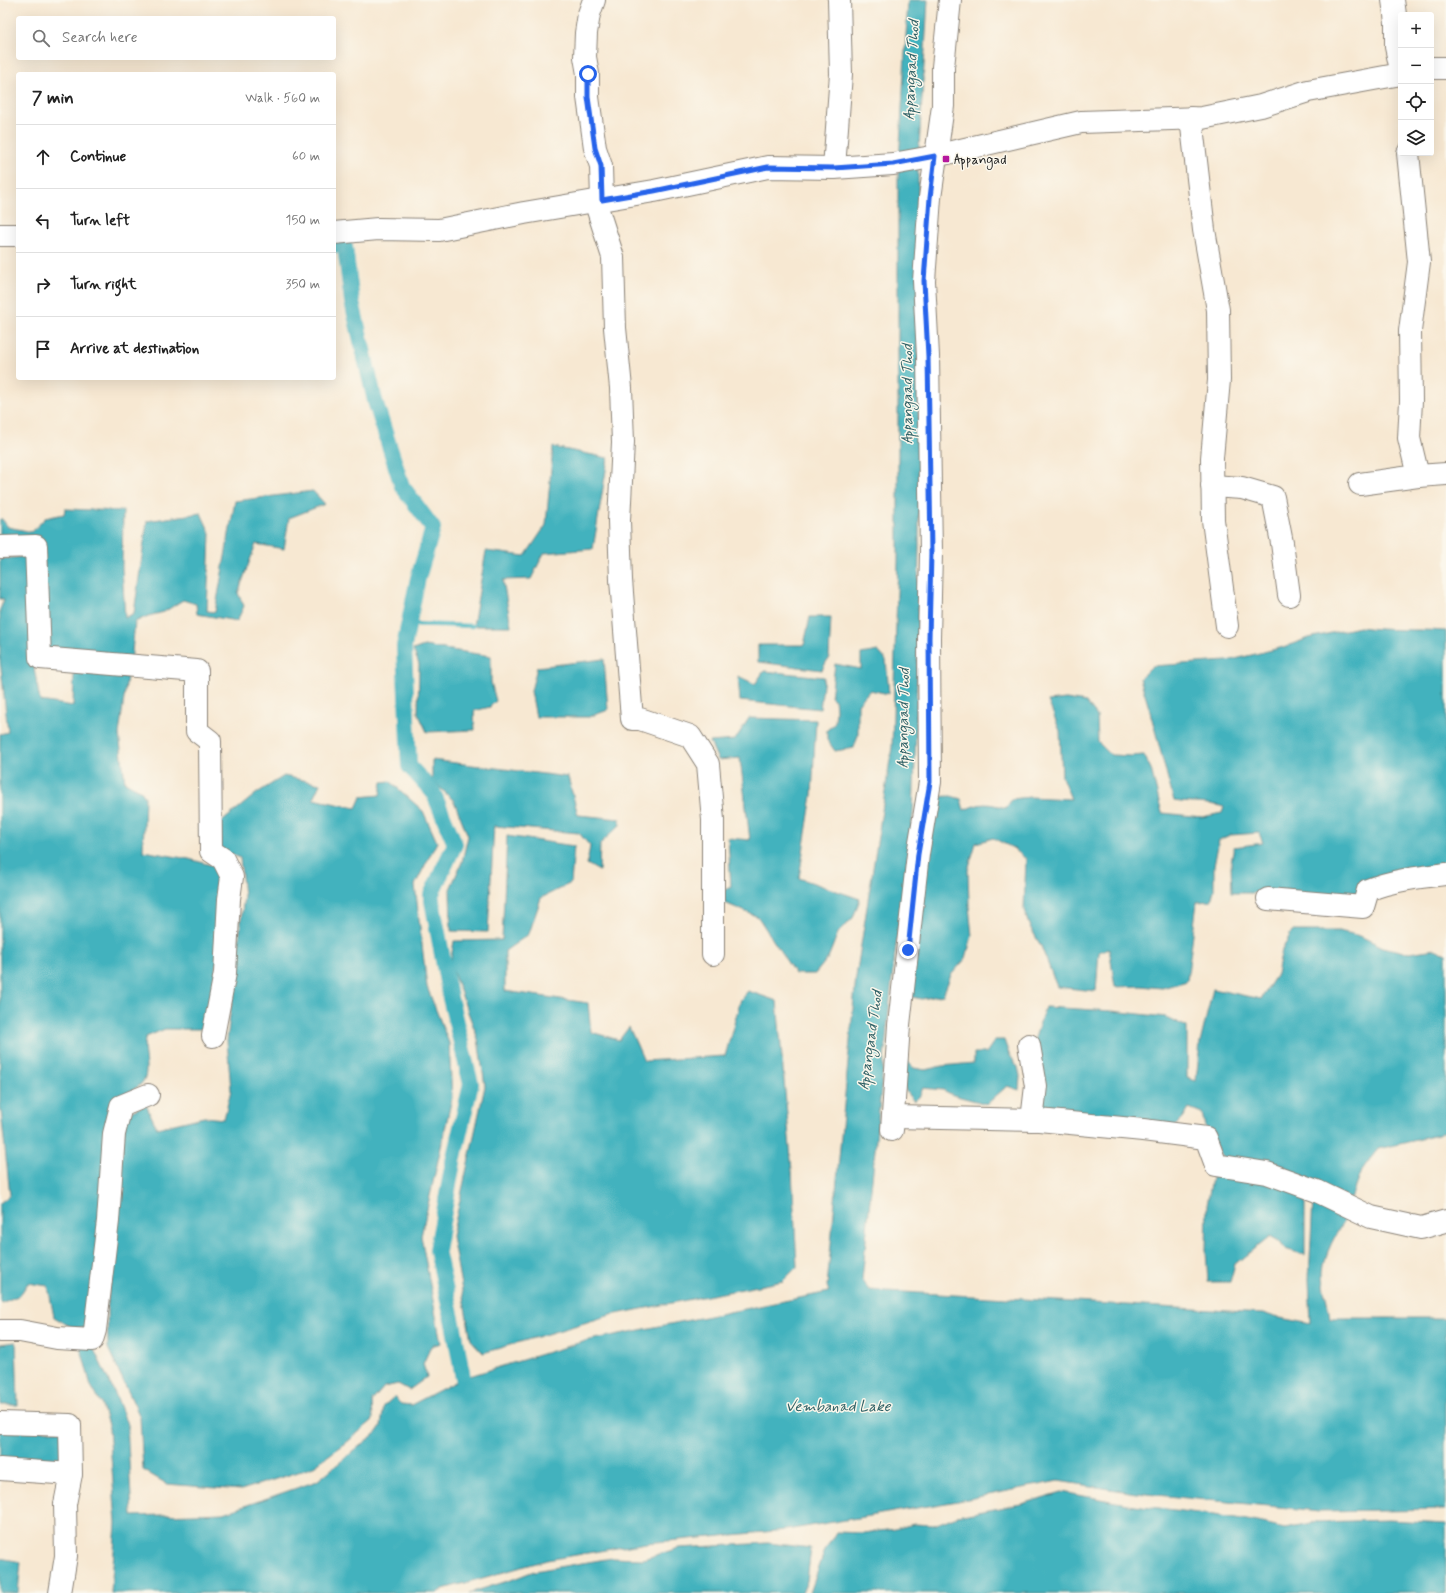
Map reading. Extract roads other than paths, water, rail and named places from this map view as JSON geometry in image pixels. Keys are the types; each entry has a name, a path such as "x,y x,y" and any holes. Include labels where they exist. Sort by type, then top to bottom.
{"street":[{"path":"594,0 589,14 585,57 588,74 588,97 594,141 601,166 599,201 613,257 615,328 621,388 622,442 619,521 632,719 640,719 690,736 708,764 713,820 713,954"},
{"path":"834,168 841,74 839,0"},
{"path":"950,0 943,67 943,106 931,157 930,198 924,281 928,356 931,553 929,638 930,782 918,854 899,1026 893,1124 1032,1120 1143,1130 1206,1138 1216,1165 1267,1173 1316,1191 1371,1217 1421,1228 1446,1221"},
{"path":"1392,0 1396,22 1396,47 1398,56"},
{"path":"1434,68 1446,68"},
{"path":"336,233 378,229 439,230 654,191 768,167 834,168 893,164 931,157 1081,122 1202,118 1261,106 1308,91 1398,75"},
{"path":"1191,118 1204,230 1218,310 1219,380 1212,458 1212,486 1213,520 1227,626"},
{"path":"1408,156 1419,262 1410,331 1411,401 1409,438 1418,476"},
{"path":"0,235 16,235"},
{"path":"1360,484 1418,476 1446,474"},
{"path":"1212,486 1242,488 1273,497 1282,543 1289,595"},
{"path":"0,547 36,546 40,658 197,671 198,732 210,741 211,851 223,859 232,877 229,899 225,973 214,1036"},
{"path":"1268,899 1363,907 1368,890 1380,885 1446,874"},
{"path":"1029,1045 1036,1086 1032,1120"},
{"path":"0,1331 20,1332 57,1338 92,1340 95,1330 108,1221 114,1134 121,1106 148,1095"},
{"path":"0,1422 70,1425 71,1474 65,1504 66,1556 60,1593"},
{"path":"0,1469 71,1474"}],"water":[{"name":"Vembanad Lake","path":"908,0 928,0 918,163 919,544 916,731 913,814 893,969 862,1280 869,1290 1263,1313 1275,1317 1311,1324 1309,1279 1313,1199 1346,1217 1332,1243 1324,1265 1324,1283 1330,1318 1446,1318 1446,1509 1319,1511 1136,1493 1058,1481 958,1501 786,1530 646,1543 547,1560 443,1589 437,1593 111,1593 116,1523 109,1428 101,1403 91,1386 80,1345 91,1343 117,1398 127,1424 132,1516 224,1513 317,1481 377,1432 381,1426 384,1406 394,1397 401,1404 411,1405 463,1378 585,1341 829,1292 827,1286 856,977 892,747 898,561 898,180"},
{"path":"553,447 608,458 593,549 544,553 531,579 503,580 511,626 473,626 486,551 525,556 546,525"},
{"path":"313,491 325,504 289,518 284,549 256,544 238,593 244,606 237,621 197,614 196,604 183,600 164,612 148,616 135,622 131,662 45,655 44,550 0,544 0,519 2,519 8,527 32,532 45,518 64,514 65,509 123,511 122,568 125,618 134,613 147,521 201,513 210,533 207,611 215,612 235,501"},
{"path":"30,556 33,662 40,701 73,706 74,672 127,677 119,734 125,782 140,790 145,797 143,851 189,859 222,868 224,906 209,1029 165,1029 146,1037 144,1049 146,1074 144,1080 138,1087 118,1097 91,1329 71,1327 54,1317 48,1286 28,1283 20,1295 1,1303 0,1300 0,1203 10,1195 0,1102 0,734 8,732 0,659 0,610 4,599 0,599 0,559"},
{"path":"810,617 831,617 829,657 822,670 758,662 758,645 804,645"},
{"path":"1359,627 1446,631 1446,870 1358,900 1330,901 1258,893 1232,893 1231,863 1234,847 1263,843 1259,833 1230,835 1219,840 1214,866 1214,890 1211,901 1197,902 1187,981 1162,988 1141,986 1115,987 1109,948 1099,952 1096,991 1057,987 1041,946 1029,925 1024,910 1026,859 1013,848 993,838 976,843 968,870 972,936 966,958 951,975 943,995 922,999 912,997 930,797 951,796 961,799 964,810 985,804 1006,808 1012,799 1030,797 1071,799 1062,777 1060,731 1048,701 1066,699 1086,702 1097,716 1098,742 1111,755 1144,755 1151,769 1162,813 1202,817 1222,813 1224,807 1218,805 1174,801 1140,678 1152,666 1227,661 1284,647 1309,638"},
{"path":"424,646 491,656 491,682 496,701 490,707 474,711 475,730 427,732 418,713 419,664 413,650"},
{"path":"878,651 886,660 889,694 870,690 858,704 858,735 854,748 835,751 827,740 827,730 835,723 835,700 831,697 835,664 861,669 861,654"},
{"path":"604,659 608,710 589,717 536,717 531,691 537,667"},
{"path":"764,671 824,677 820,709 740,701 738,676 755,684"},
{"path":"749,718 816,720 812,795 799,878 860,899 853,918 838,933 828,958 815,974 795,974 758,917 718,900 720,892 731,887 728,838 750,840 740,758 718,760 710,742 735,740"},
{"path":"432,760 568,777 578,815 620,819 620,825 600,844 599,871 587,864 590,846 579,833 494,826 488,932 451,931 450,889 462,862 468,836 454,801 432,780"},
{"path":"284,776 320,784 313,799 356,808 361,797 380,795 382,782 390,781 423,811 437,842 415,885 427,987 449,1043 452,1098 421,1236 441,1343 431,1346 423,1364 427,1377 409,1390 398,1384 384,1387 372,1401 373,1420 346,1443 311,1468 241,1490 167,1484 143,1470 140,1417 108,1348 107,1310 125,1121 132,1111 146,1105 157,1128 204,1117 224,1119 231,1090 227,1041 244,896 240,858 219,848 219,824 257,793"},
{"path":"507,836 574,846 571,883 541,898 529,934 505,951 505,991 588,1003 591,1032 619,1040 629,1027 644,1061 725,1056 741,999 748,991 777,1001 792,1171 797,1267 783,1281 611,1315 483,1353 471,1340 452,1236 485,1086 478,1039 450,964 454,941 502,940"},
{"path":"1292,931 1339,931 1360,936 1383,947 1409,953 1435,949 1446,954 1446,1131 1438,1135 1378,1149 1361,1171 1351,1198 1300,1178 1283,1166 1222,1157 1205,1127 1202,1113 1189,1108 1183,1118 1174,1127 1044,1109 1035,1038 1045,1007 1112,1011 1166,1017 1187,1027 1187,1078 1196,1081 1200,1043 1213,989 1261,999 1277,974 1282,950"},
{"path":"995,1040 1004,1040 1009,1054 1018,1067 1020,1076 1019,1090 1007,1086 987,1104 953,1095 943,1090 923,1088 919,1097 914,1101 909,1096 904,1087 903,1077 905,1059 914,1068 925,1070 942,1066 974,1063 974,1053 986,1053"},
{"path":"1213,1173 1269,1180 1305,1198 1305,1255 1285,1249 1279,1241 1270,1236 1235,1264 1230,1282 1208,1282 1206,1250 1207,1205"},
{"path":"16,1342 18,1405 0,1405 0,1344"},
{"path":"64,1430 65,1464 0,1466 0,1431"},
{"path":"1062,1492 1127,1504 1237,1518 1286,1528 1315,1522 1388,1520 1446,1523 1446,1593 810,1593 825,1550 836,1532 863,1533 895,1529 914,1524 934,1525 957,1516 1021,1504"},
{"path":"768,1543 811,1548 807,1581 802,1593 469,1593 534,1571 612,1558 643,1559 679,1548"},
{"path":"0,1558 21,1562 18,1593 0,1593"}],"waterway":[{"path":"336,245 345,247 352,302 375,401 402,486 433,528 418,578 404,646 409,766 433,792 455,844 431,895 450,998 471,1084 454,1157 437,1250 463,1378"},
{"path":"408,624 473,626"}],"place":[{"name":"Appangad","path":"946,159"}],"water label":[{"name":"Appangaad Thod","path":"911,70"},
{"name":"Appangaad Thod","path":"907,394"},
{"name":"Appangaad Thod","path":"903,718"},
{"name":"Appangaad Thod","path":"870,1040"}]}
